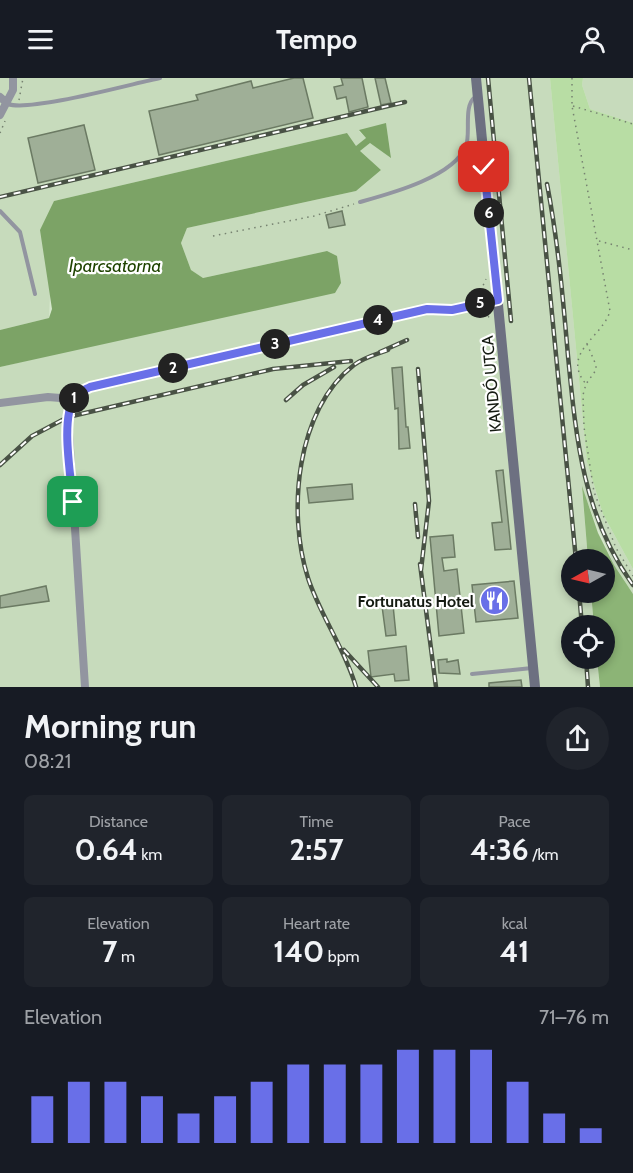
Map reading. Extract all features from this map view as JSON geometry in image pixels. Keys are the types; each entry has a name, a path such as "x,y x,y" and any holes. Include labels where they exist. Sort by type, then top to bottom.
{"street":[{"path":"0,115 7,104 13,78"},
{"name":"KANDÓ UTCA","path":"476,78 535,687"},
{"path":"0,97 7,104"},
{"path":"85,687 68,417 73,399 79,392 90,387 427,309 452,310 498,300"},
{"path":"0,403 48,397 73,399"}],"lane":[{"path":"7,104 17,107 42,104 160,78"},
{"path":"360,202 408,188 436,173 460,155 469,130 471,100 478,95"},
{"path":"0,211 20,232 35,294"},
{"path":"472,674 533,668"}],"path":[{"path":"572,78 572,106 610,310 608,318 581,351 577,365 586,384"},
{"path":"572,106 633,124"},
{"path":"213,236 314,216 360,202"},
{"path":"598,241 633,250"},
{"path":"587,343 596,370 586,384 583,395 584,427 594,492 615,548 633,576"}],"shaded area":[{"path":"0,78 550,78 587,462 603,514 633,569 633,594 615,567 615,549 607,549 582,490 587,549 561,549 561,603 592,603 593,615 561,615 561,669 598,669 600,687 0,687 0,367 55,354 327,251 203,278 191,270 181,243 187,228 356,191 381,170 359,152 370,143 391,157 386,124 359,131 366,138 356,147 347,133 54,201 49,318 0,330"},
{"path":"550,78 583,78 582,85 590,109 633,123 633,569 603,514 587,462"},
{"path":"583,78 633,78 633,123 590,109 582,85"},
{"path":"582,486 606,549 587,549"},
{"path":"615,567 633,594 633,687 600,687 598,669 615,669 615,615 593,615 592,603 615,603"}],"water":[{"name":"Iparcsatorna","path":"386,123 391,158 370,143 360,151 381,170 356,191 187,228 181,243 191,270 203,278 327,251 337,256 341,283 335,293 0,367 0,330 49,318 52,309 40,230 54,201 347,133 356,146 366,138 359,130"}],"building":[{"path":"303,78 313,118 159,155 149,111 198,100 196,95 251,81 253,88"},
{"path":"341,78 362,78 368,107 349,112 346,97 337,99 334,87 343,85"},
{"path":"375,78 385,78 391,103 381,105"},
{"path":"84,125 95,170 38,183 28,138"},
{"path":"342,211 345,225 329,228 326,215"},
{"path":"402,367 406,427 408,427 410,448 399,449 398,408 395,409 392,368"},
{"path":"503,470 511,549 495,550 492,523 502,522 496,471"},
{"path":"352,484 353,499 309,503 307,488"},
{"path":"453,535 455,557 442,558 444,571 457,569 464,633 439,636 430,537"},
{"name":"Fortunatus Hotel","path":"514,581 518,618 476,622 472,585"},
{"path":"46,586 49,601 0,608 0,596"},
{"path":"393,605 396,635 386,636 382,606"},
{"path":"406,646 409,680 395,681 394,674 371,677 368,651"},
{"path":"447,659 447,662 458,660 460,674 439,673 438,660"},
{"path":"521,680 522,687 489,687 489,683"}],"railway":[{"path":"488,78 511,321"},
{"path":"529,78 575,549"},
{"path":"0,197 405,102"},
{"path":"547,184 560,270 574,417 585,475 603,532 616,559 633,585"},
{"path":"380,352 407,340"},
{"path":"356,687 346,659 308,578 298,523 298,494 301,464 308,435 319,408 335,384 354,365 388,350"},
{"path":"0,465 32,436 68,417 273,369 351,361"},
{"path":"286,400 303,385 334,367"},
{"path":"418,369 429,501 421,570"},
{"path":"415,504 418,537"},
{"path":"420,564 436,687"},
{"path":"580,603 581,615"},
{"path":"344,650 378,687"},
{"path":"587,669 588,687"}],"place":[{"name":"Fortunatus Hotel","path":"495,601"}],"route":[{"path":"73,502 68,417 73,399 79,392 90,387 427,309 452,310 498,300 484,167"}]}
